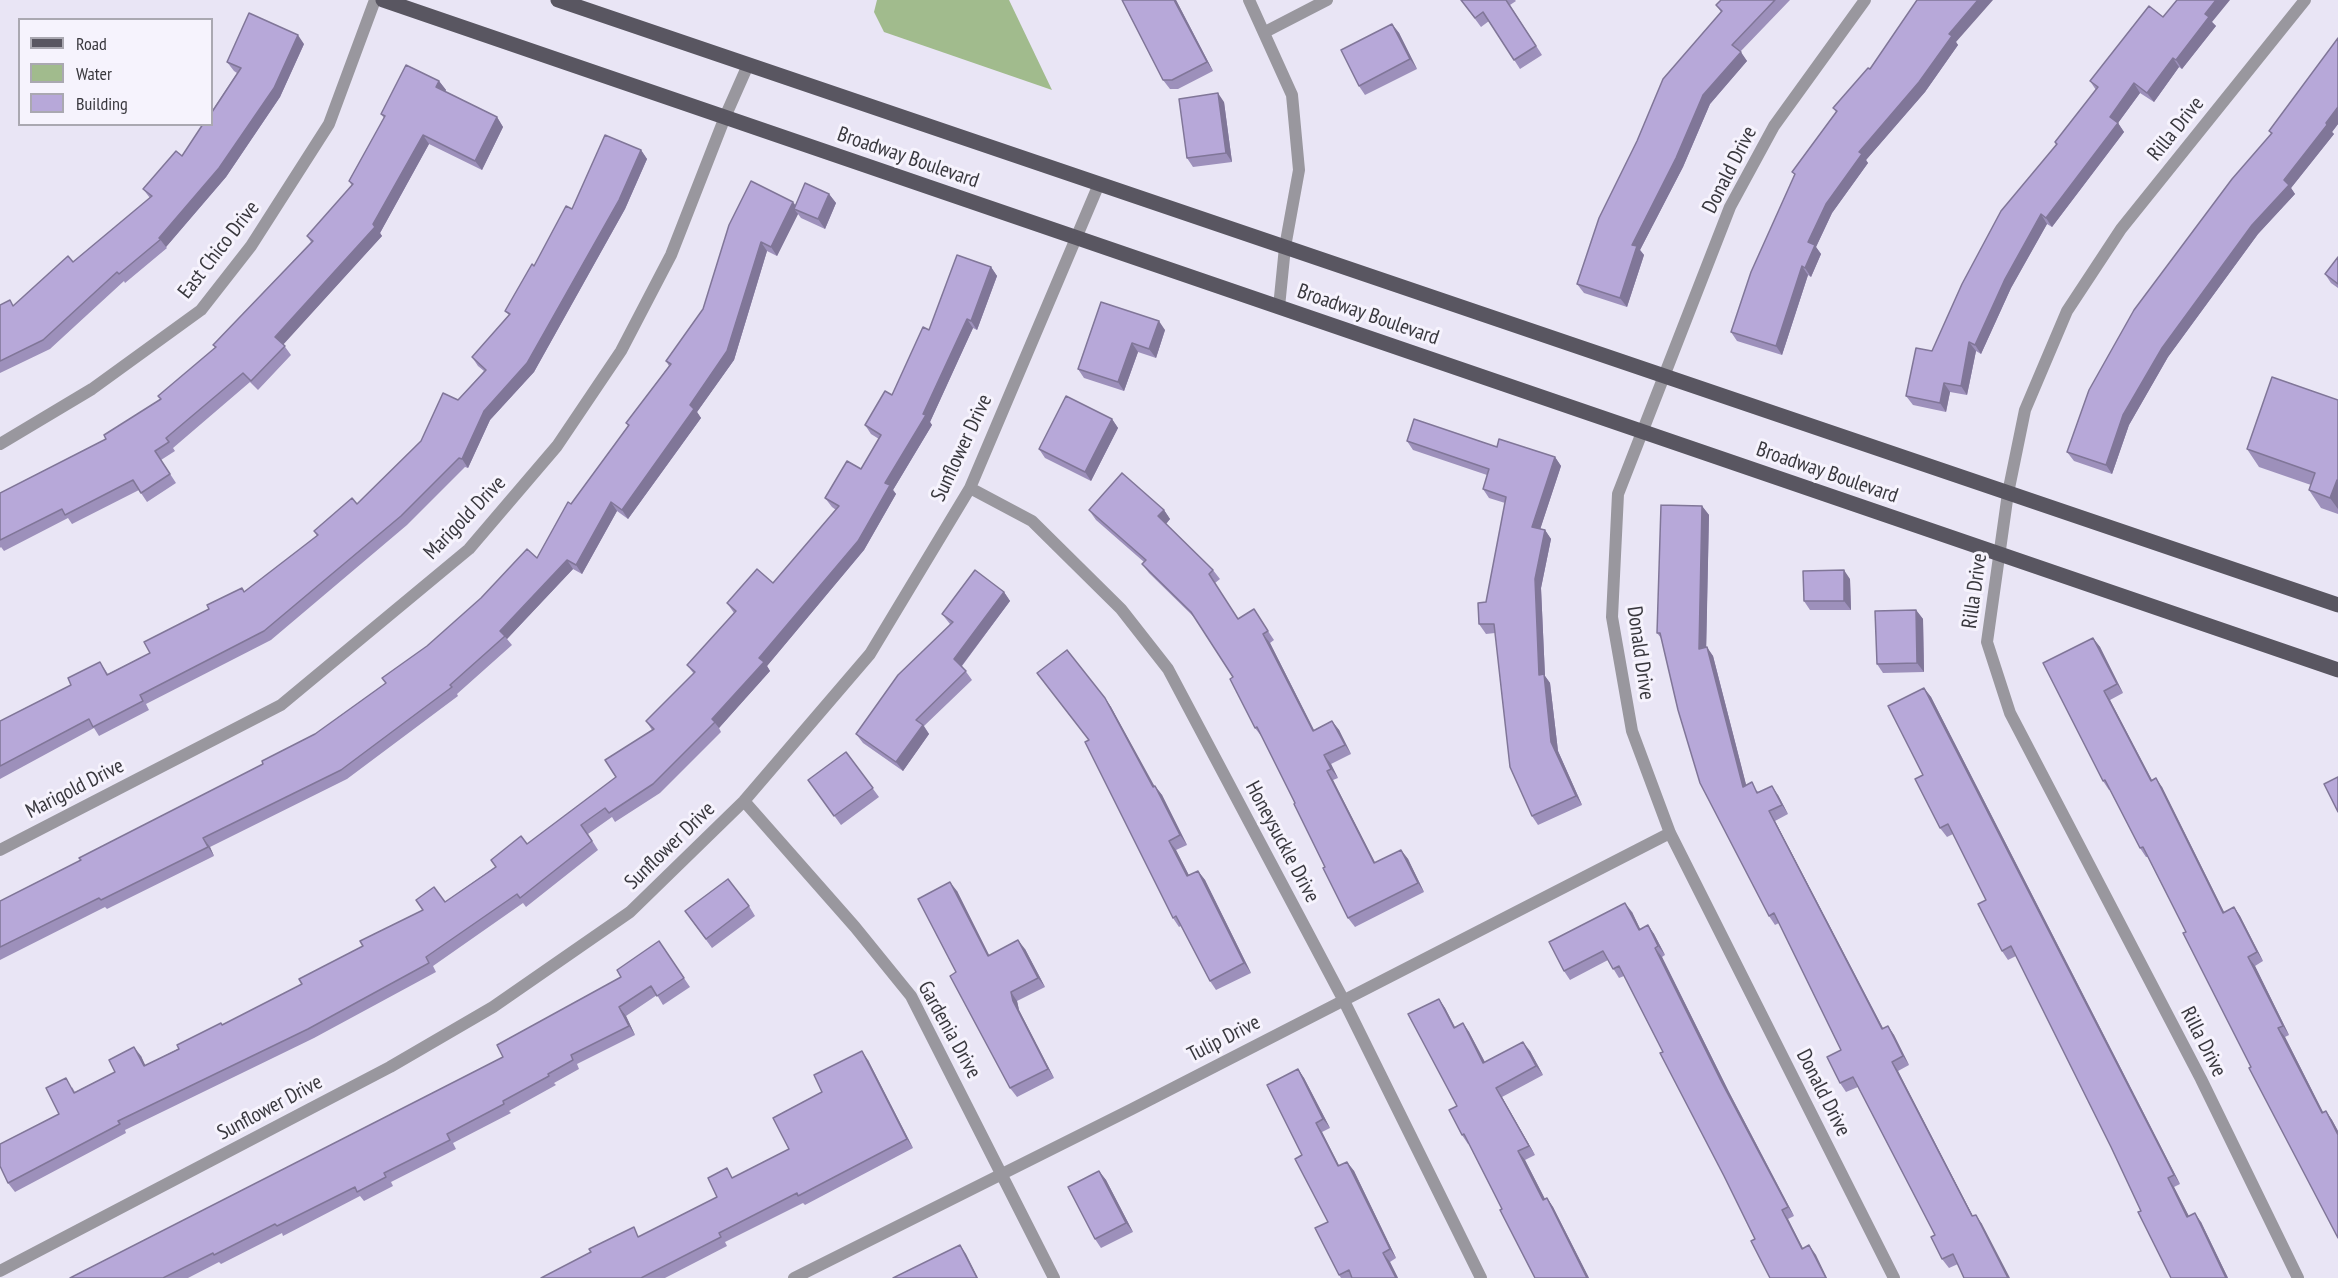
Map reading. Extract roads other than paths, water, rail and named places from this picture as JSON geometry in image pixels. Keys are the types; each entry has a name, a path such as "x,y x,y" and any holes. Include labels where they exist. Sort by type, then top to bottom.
{"main road":[{"name":"Broadway Boulevard","path":"383,0 2338,670"},
{"name":"Broadway Boulevard","path":"558,0 2338,605"}],"street":[{"name":"East Chico Drive","path":"0,444 92,389 201,310 251,246 330,124 375,0"},
{"path":"1249,0 1292,95 1299,170 1285,247 1279,307"},
{"path":"1265,32 1327,0"},
{"name":"Donald Drive","path":"1865,0 1774,126 1730,207 1618,494 1612,617 1632,731 1670,832 1894,1278"},
{"name":"Rilla Drive","path":"2298,1278 2201,1079 2010,713 1987,642 2008,493 2025,410 2067,311 2121,229 2305,0"},
{"name":"Marigold Drive","path":"0,850 282,705 469,549 557,446 621,351 671,255 748,65"},
{"name":"Sunflower Drive","path":"0,1272 390,1067 493,1007 630,912 744,801 870,654 970,488 1099,184"},
{"name":"Honeysuckle Drive","path":"970,488 1032,521 1121,609 1168,669 1343,999 1481,1278"},
{"name":"Gardenia Drive","path":"744,801 855,927 911,996 1054,1278"},
{"name":"Tulip Drive","path":"794,1278 1670,832"}],"water":[{"path":"877,0 1009,0 1052,90 884,32 874,12"}]}
